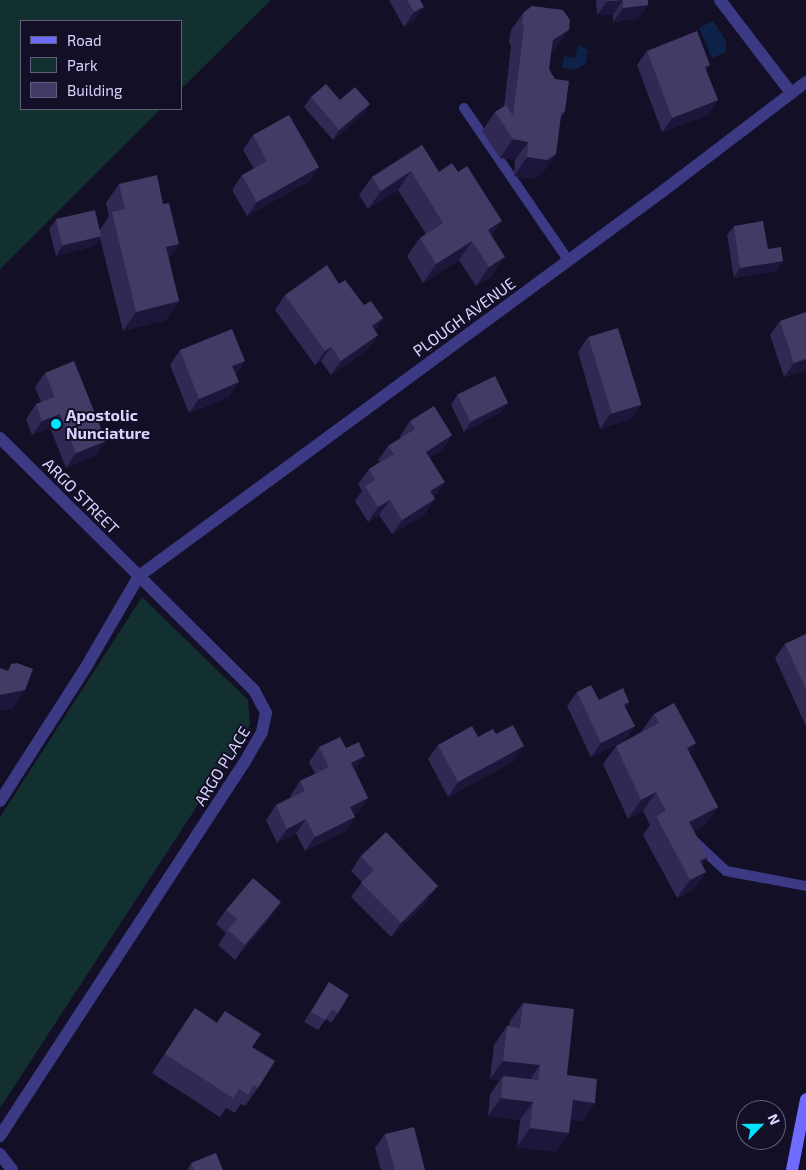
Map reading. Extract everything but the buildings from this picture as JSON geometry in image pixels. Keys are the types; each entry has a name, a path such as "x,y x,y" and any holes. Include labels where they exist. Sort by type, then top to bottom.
{"main road":[{"path":"792,1170 806,1099"}],"street":[{"path":"720,0 791,93"},
{"name":"PLOUGH AVENUE","path":"139,576 806,82"},
{"name":"ARGO STREET","path":"0,438 139,576"},
{"path":"0,801 86,667 139,576"},
{"name":"ARGO PLACE","path":"0,1136 244,763 262,732 266,721 266,713 254,690 139,576"},
{"path":"0,1154 12,1170"}],"lane":[{"path":"464,108 568,260"},
{"path":"695,841 726,871 806,886"}],"green space":[{"path":"0,0 271,0 182,88 182,20 20,20 20,110 160,110 0,269"},
{"path":"142,597 248,700 250,725 0,1108 0,817"}],"water":[{"path":"713,21 726,41 726,52 712,58 699,28"},
{"path":"578,45 588,50 586,63 575,70 562,67 564,56 575,58"}],"place":[{"name":"Apostolic Nunciature","path":"56,424"}]}
